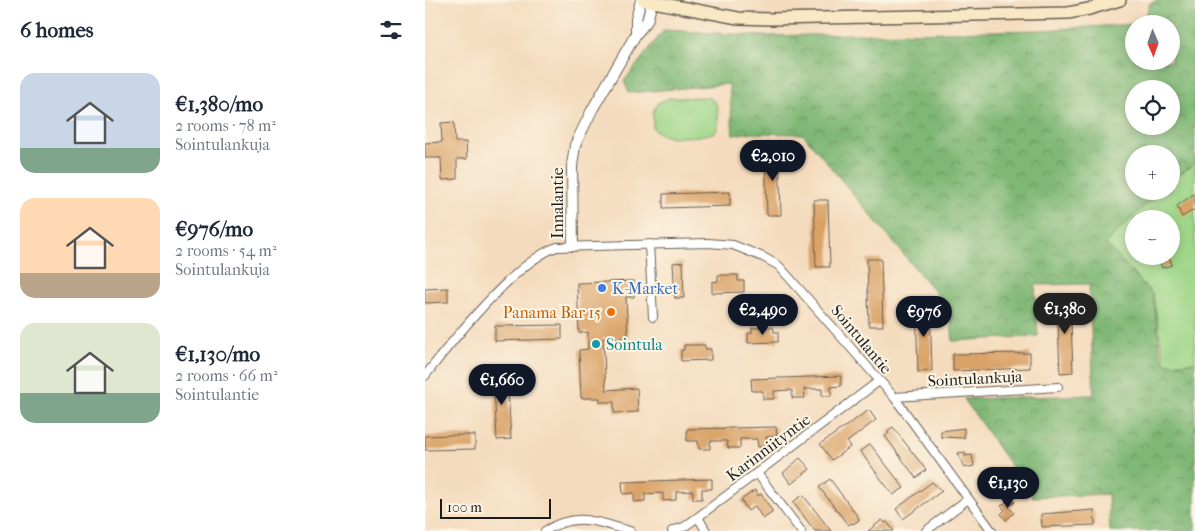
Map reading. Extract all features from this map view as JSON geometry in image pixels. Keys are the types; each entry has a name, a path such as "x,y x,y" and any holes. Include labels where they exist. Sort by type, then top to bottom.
{"main road":[{"path":"647,1 738,18 779,19 1068,13 1120,0"}],"street":[{"name":"Innalantie","path":"425,376 449,344 511,279 546,250 573,246 572,166 575,145 592,110 636,34 647,21 647,1"},
{"name":"Sointulantie","path":"573,246 708,242 733,245 763,257 779,266 893,397 992,531"},
{"path":"649,244 653,317"},
{"name":"Karinniityntie","path":"672,531 683,527 698,517 879,381"},
{"name":"Sointulankuja","path":"893,397 1058,387"},
{"path":"757,473 801,531"},
{"path":"926,531 968,499"},
{"path":"698,517 707,531"},
{"path":"545,531 560,523 585,518 631,531"}],"green space":[{"path":"1159,0 1195,0 1195,163 1180,174 1180,145 1125,145 1125,200 1150,200 1140,210 1125,210 1125,224 1105,243 1153,295 1161,357 1168,364 1195,362 1195,531 1110,531 1108,494 1033,497 964,399 1094,395 1089,284 1035,285 1038,336 953,341 950,310 803,134 746,133 733,135 729,84 629,93 624,81 664,30 764,36 1042,30 1125,25 1125,70 1180,70 1180,15 1146,15 1150,3"},
{"path":"708,97 715,102 718,109 718,127 716,131 707,135 670,137 664,136 653,128 653,112 658,103 669,98"},
{"path":"1195,163 1195,362 1168,364 1164,360 1153,295 1125,265 1180,265 1180,210 1140,210 1150,200 1180,200 1180,174"},
{"path":"1125,224 1125,265 1105,243"}],"building":[{"path":"454,122 455,142 466,142 467,159 457,159 457,179 442,180 441,158 425,158 425,143 442,142 441,123"},
{"path":"765,148 779,148 781,215 767,215"},
{"path":"730,192 730,206 663,208 663,194"},
{"path":"1195,193 1195,209 1182,217 1177,206"},
{"path":"814,200 828,200 830,267 816,267"},
{"path":"867,259 881,259 883,326 869,326"},
{"path":"683,262 684,298 675,298 673,263"},
{"path":"1161,265 1172,265 1162,268"},
{"path":"718,275 738,275 738,281 744,281 744,292 712,293 712,282 718,281"},
{"name":"Sointula","path":"634,281 634,297 626,297 628,337 603,338 606,390 637,388 638,412 614,413 614,402 600,402 600,398 581,398 579,350 588,349 588,332 579,333 577,283"},
{"path":"448,288 448,302 425,303 425,289"},
{"path":"1057,297 1070,297 1073,372 1060,373"},
{"path":"930,304 932,371 918,372 916,305"},
{"path":"562,325 562,339 495,341 495,326"},
{"path":"773,327 774,332 778,332 778,342 748,343 748,333 752,333 752,328"},
{"path":"684,345 705,345 705,349 711,349 711,360 681,361 681,350 684,350"},
{"path":"1030,353 1030,368 953,371 953,354"},
{"path":"507,372 511,439 497,440 493,373"},
{"path":"841,376 841,386 831,387 831,396 822,396 822,389 804,389 805,398 792,398 792,390 774,391 774,399 763,399 763,391 752,391 751,379"},
{"path":"869,410 876,420 847,442 850,447 832,460 820,444"},
{"path":"776,427 777,436 766,437 767,446 758,447 757,439 740,439 740,448 728,448 727,441 710,441 710,449 699,449 698,441 687,441 687,429"},
{"path":"893,427 926,470 916,478 885,436 889,433 887,431"},
{"path":"964,428 964,438 941,437 941,431"},
{"path":"475,435 475,449 425,450 425,436"},
{"path":"870,444 904,488 893,495 860,451"},
{"path":"965,452 965,456 972,455 974,466 964,468 958,453"},
{"path":"800,458 810,469 791,484 783,473"},
{"path":"712,479 712,489 702,489 702,499 693,499 693,491 676,492 676,500 663,501 663,493 645,494 645,501 634,502 634,493 623,494 622,482"},
{"path":"830,479 858,517 859,520 853,524 848,525 819,487"},
{"path":"932,482 942,491 903,519 896,509"},
{"path":"755,490 758,496 761,494 773,512 763,519 755,506 748,511 741,500"},
{"path":"803,495 831,531 815,531 793,502"},
{"path":"1011,498 1015,502 1009,507 1014,513 1006,520 1001,514 1005,510 1001,506"},
{"path":"1094,510 1095,525 1042,527 1041,514"},
{"path":"882,520 885,523 887,522 894,531 868,531"}],"place":[{"name":"K-Market","path":"602,288"},
{"name":"Panama Bar 15","path":"611,312"},
{"name":"Sointula","path":"596,344"}]}
